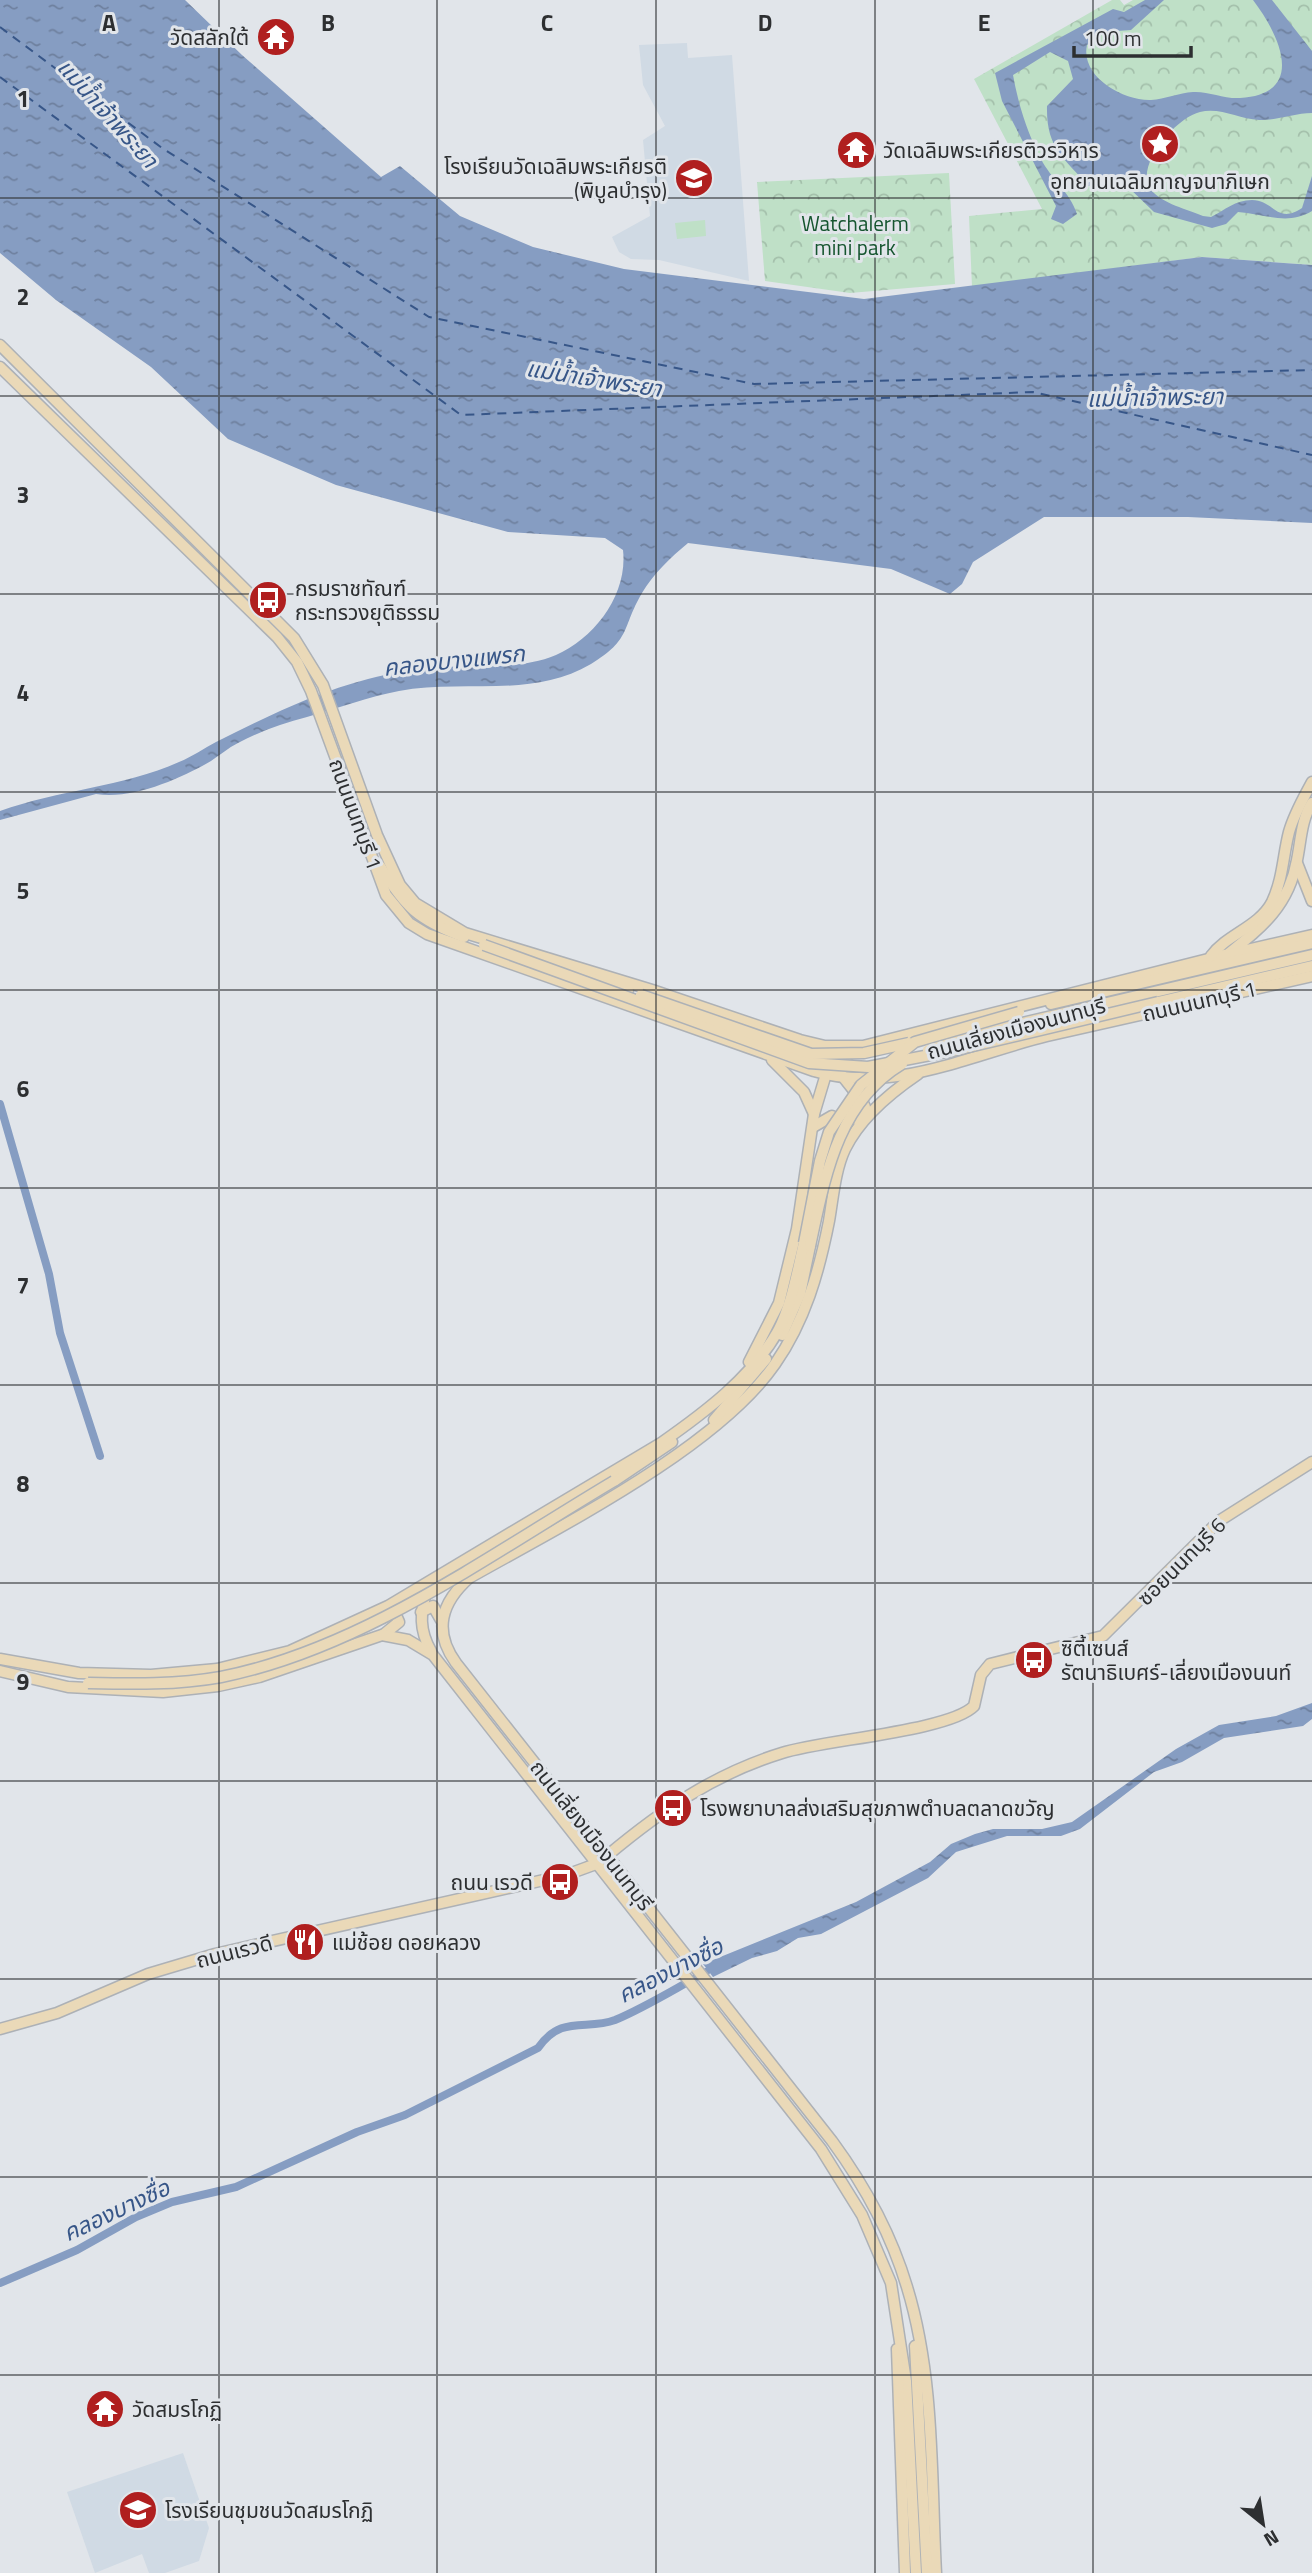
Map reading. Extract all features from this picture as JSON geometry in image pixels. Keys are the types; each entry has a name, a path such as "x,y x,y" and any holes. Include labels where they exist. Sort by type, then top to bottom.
{"main road":[{"name":"ถนนนนทบุรี 1","path":"0,345 294,638 323,685 377,835 400,885 415,904 488,943 639,985 825,1046 863,1046 1211,956 1228,954 1276,913 1297,863 1300,835 1312,803"},
{"name":"ถนนนนทบุรี 1","path":"0,367 277,637 297,662 311,691 386,895 409,923 426,934 763,1054 826,1074 842,1076 918,1074 999,1048 1312,976"},
{"path":"1211,956 1217,948 1251,925 1272,903 1284,866 1288,835 1298,806 1312,782"},
{"path":"370,849 393,889 410,911 431,925 811,1054 864,1054 915,1042"},
{"path":"1297,863 1312,901"},
{"path":"1228,954 1312,935"},
{"path":"488,943 809,1063 868,1067 956,1050 1312,966"},
{"name":"ถนนเลี่ยงเมืองนนทบุรี","path":"699,1437 785,1331 800,1294 820,1161 829,1132 861,1085 915,1042 1019,1012 1312,943"},
{"name":"ถนนเลี่ยงเมืองนนทบุรี","path":"0,1660 97,1674 192,1672 290,1651 376,1613 661,1443 694,1420 757,1361 779,1329 793,1292 827,1167 850,1115 863,1096 887,1073 924,1051 1021,1023 1312,955"},
{"path":"989,1013 979,1021 977,1034 982,1041 999,1048"},
{"name":"ถนนนนทบุรี 1","path":"773,1031 789,1042 825,1056 835,1066 865,1107 854,1136"},
{"path":"826,1074 863,1046"},
{"path":"763,1054 781,1067 804,1092 814,1114"},
{"name":"ถนนเลี่ยงเมืองนนทบุรี","path":"740,1378 779,1303 797,1229 814,1114 826,1074"},
{"name":"ถนนเลี่ยงเมืองนนทบุรี","path":"915,2319 894,2250 875,2206 856,2175 448,1652 443,1641 441,1620 448,1600 469,1578 625,1487 699,1437 763,1380 794,1332 821,1263 845,1149 894,1090 918,1074"},
{"path":"813,1127 832,1116 843,1120 848,1130 845,1149"},
{"path":"46,1682 144,1685 200,1679 256,1668 307,1653 363,1629 652,1458 739,1391"},
{"name":"ซอยนนทบุรี 6","path":"608,1855 664,1808 765,1759 801,1748 953,1718 974,1706 981,1675 990,1664 1089,1642 1110,1632 1219,1521 1312,1462"},
{"name":"ถนนเลี่ยงเมืองนนทบุรี","path":"429,1582 421,1612 422,1636 433,1655 844,2181 884,2264 891,2283 898,2327"},
{"path":"421,1612 433,1606 441,1620"},
{"path":"0,1671 101,1691 142,1692 218,1686 259,1677 382,1635 396,1627 399,1616 395,1613 376,1613"},
{"name":"ถนนเลี่ยงเมืองนนทบุรี","path":"382,1635 408,1640 433,1655"},
{"name":"ถนนเรวดี","path":"0,2029 46,2017 148,1974 215,1954 566,1875 596,1864"},
{"path":"915,2319 912,2402 916,2573"},
{"path":"915,2319 925,2385 936,2573"},
{"path":"898,2327 912,2402 927,2573"},
{"path":"898,2327 895,2374 905,2573"}],"shaded area":[{"name":"โรงเรียนวัดเฉลิมพระเกียรติ (พิบูลบำรุง)","path":"687,43 688,58 732,55 749,281 659,260 631,259 619,252 612,237 650,216 643,140 665,126 643,85 639,45"},
{"name":"โรงเรียนชุมชนวัดสมรโกฏิ","path":"183,2453 209,2528 199,2561 165,2573 149,2573 142,2554 95,2573 67,2492"}],"green space":[{"name":"อุทยานเฉลิมกาญจนาภิเษก","path":"1112,0 1120,0 1124,5 1133,0 1312,0 1312,265 1202,257 972,287 969,216 1042,209 974,79"},
{"name":"Watchalerm mini park","path":"949,173 955,284 850,293 765,281 757,182"},
{"path":"705,220 706,236 677,239 675,223"}],"water":[{"name":"แม่น้ำเจ้าพระยา","path":"0,0 185,0 242,55 381,177 400,166 460,216 533,247 624,269 864,299 1202,257 1312,265 1312,523 1188,517 1044,517 973,562 962,584 950,594 891,569 688,543 646,586 620,640 591,664 568,675 521,685 423,688 376,696 263,732 234,745 199,768 155,787 125,794 96,794 0,820 0,811 136,777 184,760 309,698 348,685 413,670 514,665 556,655 584,638 606,613 620,583 623,550 605,538 508,532 336,485 228,439 151,367 56,300 0,253"},
{"path":"1145,0 1164,0 1131,30 1103,32 1087,45 1090,67 1097,76 1116,91 1128,96 1151,100 1199,92 1240,98 1261,94 1274,86 1281,74 1282,60 1272,29 1253,0 1272,0 1312,51 1312,113 1265,120 1215,111 1191,116 1170,133 1153,156 1147,180 1151,190 1169,203 1203,216 1211,217 1246,200 1259,201 1287,214 1302,208 1312,176 1312,211 1294,218 1238,212 1226,224 1212,228 1154,212 1126,185 1088,186 1058,151 1050,133 1047,106 1073,79 1068,61 1050,52 1013,75 1024,118 1036,149 1077,214 1063,224 1051,219 1056,206 1002,101 995,73 1113,9 1124,12"},
{"path":"1312,1703 1312,1719 1303,1726 1224,1738 1182,1762 1154,1772 1080,1829 1061,1836 1007,1836 956,1852 928,1878 821,1934 798,1938 777,1951 752,1958 713,1977 703,1964 856,1902 930,1862 951,1844 975,1834 993,1829 1042,1829 1072,1822 1176,1749 1219,1725 1276,1716"}],"waterway":[{"path":"0,1104 49,1274 60,1333 100,1456"},
{"name":"คลองบางซื่อ","path":"0,2283 77,2250 136,2217 172,2202 236,2187 357,2132 405,2115 538,2048 556,2031 575,2025 615,2020 706,1972"}],"ferry route":[{"path":"0,27 162,148 429,317 754,384 1312,370"},
{"path":"0,77 461,415 1033,392 1312,455"}],"place":[{"name":"วัดสลักใต้","path":"276,37"},
{"name":"อุทยานเฉลิมกาญจนาภิเษก","path":"1160,144"},
{"name":"วัดเฉลิมพระเกียรติวรวิหาร","path":"856,150"},
{"name":"โรงเรียนวัดเฉลิมพระเกียรติ (พิบูลบำรุง)","path":"694,178"},
{"name":"กรมราชทัณฑ์ กระทรวงยุติธรรม","path":"268,600"},
{"name":"ซิตี้เซนส์ รัตนาธิเบศร์-เลี่ยงเมืองนนท์","path":"1034,1660"},
{"name":"โรงพยาบาลส่งเสริมสุขภาพตำบลตลาดขวัญ","path":"673,1808"},
{"name":"ถนน เรวดี","path":"560,1882"},
{"name":"แม่ช้อย ดอยหลวง","path":"305,1942"},
{"name":"วัดสมรโกฏิ","path":"105,2409"},
{"name":"โรงเรียนชุมชนวัดสมรโกฏิ","path":"138,2510"}],"water label":[{"name":"คลองบางแพรก","path":"454,660"}]}
